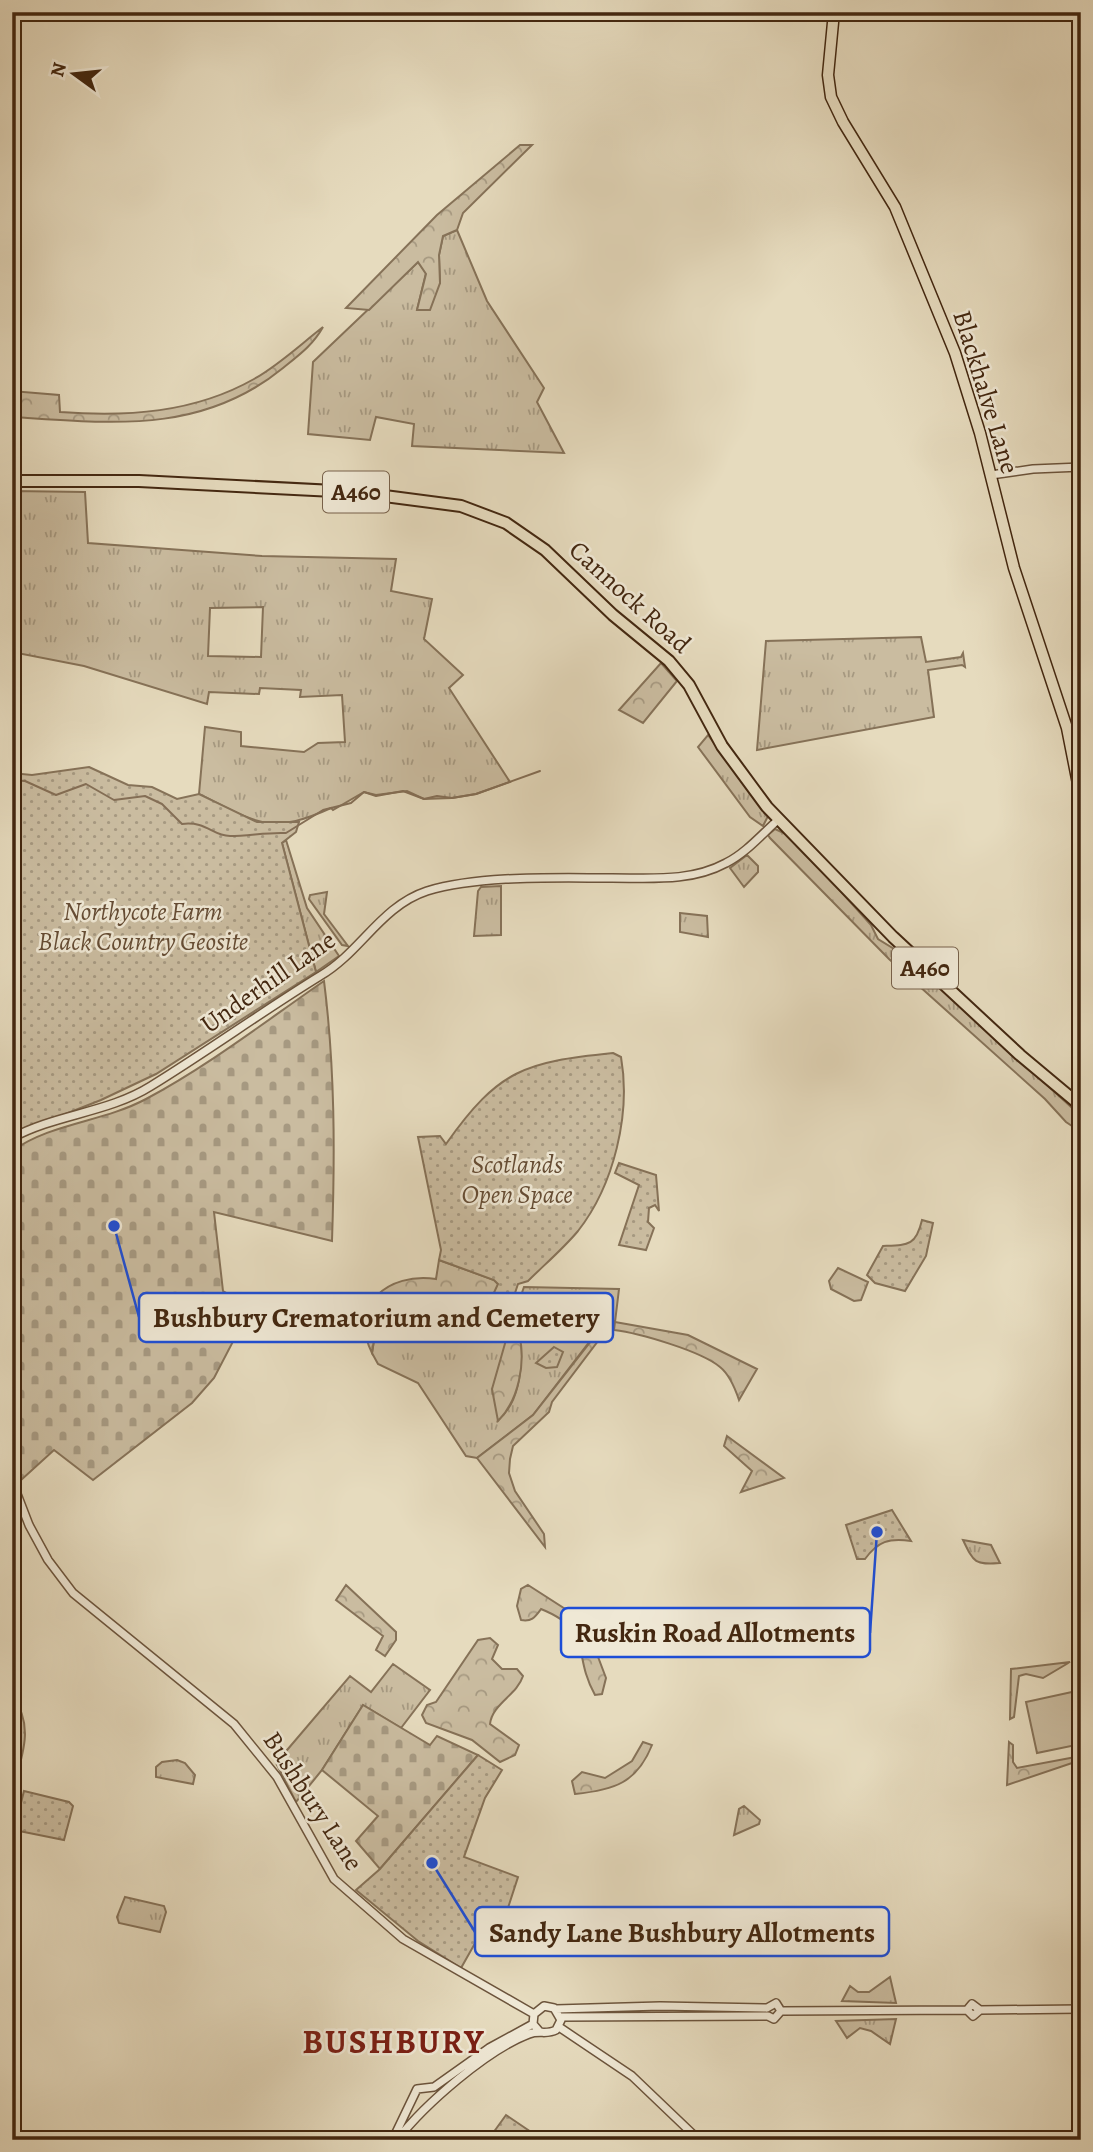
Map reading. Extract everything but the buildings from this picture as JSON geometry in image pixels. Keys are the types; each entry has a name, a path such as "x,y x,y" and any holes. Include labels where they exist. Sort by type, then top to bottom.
{"highway":[{"name":"Cannock Road","path":"12,481 130,480 331,491 445,503 494,517 545,550 613,615 669,661 689,685 713,732 740,772 779,819 892,937 1020,1055 1081,1106"}],"main road":[{"name":"Blackhalve Lane","path":"834,12 828,75 831,97 843,122 887,192 955,353 991,475 1014,568 1067,728 1081,799"}],"street":[{"path":"991,475 1081,467"},
{"name":"Underhill Lane","path":"12,1138 45,1124 107,1107 151,1087 323,975 388,913 414,896 465,884 579,878 676,878 694,875 734,858 779,819"},
{"name":"Bushbury Lane","path":"12,1480 29,1525 48,1560 74,1593 234,1724 277,1777 334,1879 403,1939 534,2014"},
{"path":"561,2017 767,2012 776,2003 782,2011"},
{"path":"540,2032 533,2024 534,2014 544,2006 556,2009 767,2012 776,2018 782,2011 967,2010 973,2016 980,2010 1081,2009"},
{"path":"395,2140 434,2099 494,2055 529,2034 549,2033 559,2026 561,2017 556,2009"},
{"path":"395,2140 414,2092 420,2087 429,2089 489,2048 533,2024"},
{"path":"559,2026 632,2076 699,2140"},
{"path":"429,2089 434,2099"}],"green space":[{"path":"520,145 532,145 463,213 457,230 443,236 439,255 440,283 430,310 417,310 426,274 418,262 369,310 346,308 437,215"},
{"path":"457,230 487,301 544,388 537,402 564,453 412,446 414,424 376,417 370,440 308,434 313,362 418,262 426,273 417,310 440,283 439,255 443,236"},
{"path":"323,327 300,354 252,390 220,405 187,415 120,422 12,417 12,391 59,395 60,412 135,413 184,406 208,399 254,379"},
{"path":"12,491 85,492 88,543 262,556 396,559 391,591 432,599 424,639 463,675 449,688 510,782 476,794 452,798 424,799 407,791 376,795 364,792 333,810 331,808 310,817 293,822 263,822 199,794 205,727 241,732 241,746 304,752 318,743 345,742 342,695 300,697 301,690 260,688 259,694 209,692 207,704 84,666 12,652","holes":["263,607 261,657 208,656 210,608"]},
{"path":"921,637 926,662 961,657 963,653 965,667 962,665 928,670 934,717 757,750 766,641"},
{"path":"661,663 677,681 643,723 619,710"},
{"path":"708,735 768,816 763,826 750,817 698,747"},
{"name":"Northycote Farm Black Country Geosite","path":"89,767 128,785 152,787 177,799 199,794 257,822 299,822 296,832 282,843 316,972 156,1074 101,1100 12,1135 12,773 32,775"},
{"path":"775,829 786,834 836,886 871,925 878,939 904,955 1081,1116 1081,1132 1066,1122 1045,1099 889,959 770,838 768,835"},
{"path":"286,840 307,908 339,956 316,972 282,843"},
{"path":"747,855 758,866 758,872 744,887 730,868"},
{"path":"501,886 501,935 474,936 478,891 481,887"},
{"path":"327,892 324,914 348,946 342,945 309,899 310,895"},
{"path":"680,913 707,916 708,937 680,932"},
{"path":"324,981 333,1111 332,1241 214,1212 223,1291 251,1307 214,1378 192,1403 93,1480 54,1450 20,1481 12,1456 12,1151 43,1134 112,1113 146,1099 214,1058"},
{"name":"Scotlands Open Space","path":"613,1053 621,1057 624,1102 617,1148 610,1171 591,1213 578,1231 528,1281 518,1284 503,1329 476,1308 491,1299 498,1284 494,1280 439,1260 441,1250 418,1137 440,1136 446,1144 482,1099 516,1074 557,1060"},
{"path":"619,1163 656,1175 659,1211 655,1205 649,1208 648,1222 654,1228 646,1250 619,1245 639,1185 615,1173"},
{"path":"922,1220 933,1223 926,1256 905,1291 875,1283 867,1275 883,1246 910,1242 917,1235"},
{"path":"439,1260 494,1280 499,1285 491,1299 476,1308 454,1299 422,1293 388,1311 376,1327 372,1353 366,1336 365,1320 377,1295 402,1281 436,1279"},
{"path":"838,1268 868,1282 861,1300 854,1301 831,1289 829,1281"},
{"path":"524,1287 619,1289 615,1322 607,1319 533,1415 477,1458 466,1456 418,1383 378,1364 372,1353 376,1327 387,1311 422,1293 454,1299 476,1308 508,1332","holes":["521,1344 515,1395 498,1420"]},
{"path":"615,1322 688,1335 757,1369 739,1400 727,1374 711,1361 669,1344 614,1330"},
{"path":"599,1331 601,1337 552,1402 549,1412 513,1446 509,1473 515,1491 544,1534 545,1547 477,1458 533,1415"},
{"path":"508,1333 519,1334 521,1368 516,1392 498,1421 492,1389"},
{"path":"554,1347 563,1352 557,1367 546,1368 536,1363"},
{"path":"727,1436 784,1478 741,1492 752,1471 724,1446"},
{"path":"892,1510 911,1541 885,1542 865,1559 857,1559 846,1525"},
{"path":"963,1540 991,1545 1000,1563 976,1561"},
{"path":"346,1585 396,1632 396,1640 385,1656 376,1650 383,1636 336,1600"},
{"path":"528,1585 573,1614 592,1641 606,1678 602,1694 595,1695 588,1680 579,1644 569,1626 541,1609 533,1618 521,1620 517,1606 521,1589"},
{"path":"490,1638 498,1645 492,1659 502,1669 517,1669 523,1676 516,1689 495,1711 490,1724 519,1745 515,1755 500,1762 472,1740 426,1723 422,1715 427,1705 436,1702 478,1640"},
{"path":"1070,1662 1043,1678 1026,1674 1019,1676 1014,1717 1010,1719 1011,1669"},
{"path":"393,1664 430,1690 401,1728 363,1705 322,1770 296,1802 276,1763 350,1676 371,1692"},
{"path":"1081,1690 1081,1744 1037,1753 1026,1702"},
{"path":"12,1696 19,1707 25,1731 12,1792"},
{"path":"363,1705 430,1745 437,1736 478,1755 380,1869 356,1841 378,1816 322,1770"},
{"path":"643,1742 652,1745 646,1758 631,1776 613,1787 575,1794 572,1781 582,1772 605,1778 632,1761"},
{"path":"1009,1742 1013,1745 1013,1762 1017,1768 1081,1756 1081,1760 1007,1785"},
{"path":"478,1755 502,1770 485,1798 464,1857 518,1877 493,1954 474,1945 461,1968 418,1941 356,1890 380,1869"},
{"path":"177,1760 185,1763 195,1775 193,1784 156,1777 156,1767 162,1762"},
{"path":"24,1791 69,1802 73,1806 64,1840 14,1830"},
{"path":"744,1806 760,1820 759,1824 734,1835 739,1809"},
{"path":"125,1897 164,1906 166,1912 160,1932 119,1923 117,1917"},
{"path":"890,1977 896,2003 842,2001 850,1986 858,1992 869,1992"},
{"path":"896,2019 890,2044 871,2031 860,2028 847,2038 836,2021"},
{"path":"506,2115 534,2134 530,2140 488,2140"}],"waterway":[{"path":"12,780 25,781 56,795 86,784 114,800 145,796 162,804 182,824 203,826 218,834 230,836 286,833 323,810 351,803 364,792 376,796 403,791 424,799 437,796 452,798 476,794 540,771"}],"place":[{"name":"Bushbury Crematorium and Cemetery","path":"114,1226"},
{"name":"Ruskin Road Allotments","path":"877,1532"},
{"name":"Sandy Lane Bushbury Allotments","path":"432,1863"}],"district":[{"name":"BUSHBURY","path":"394,2041"}]}
